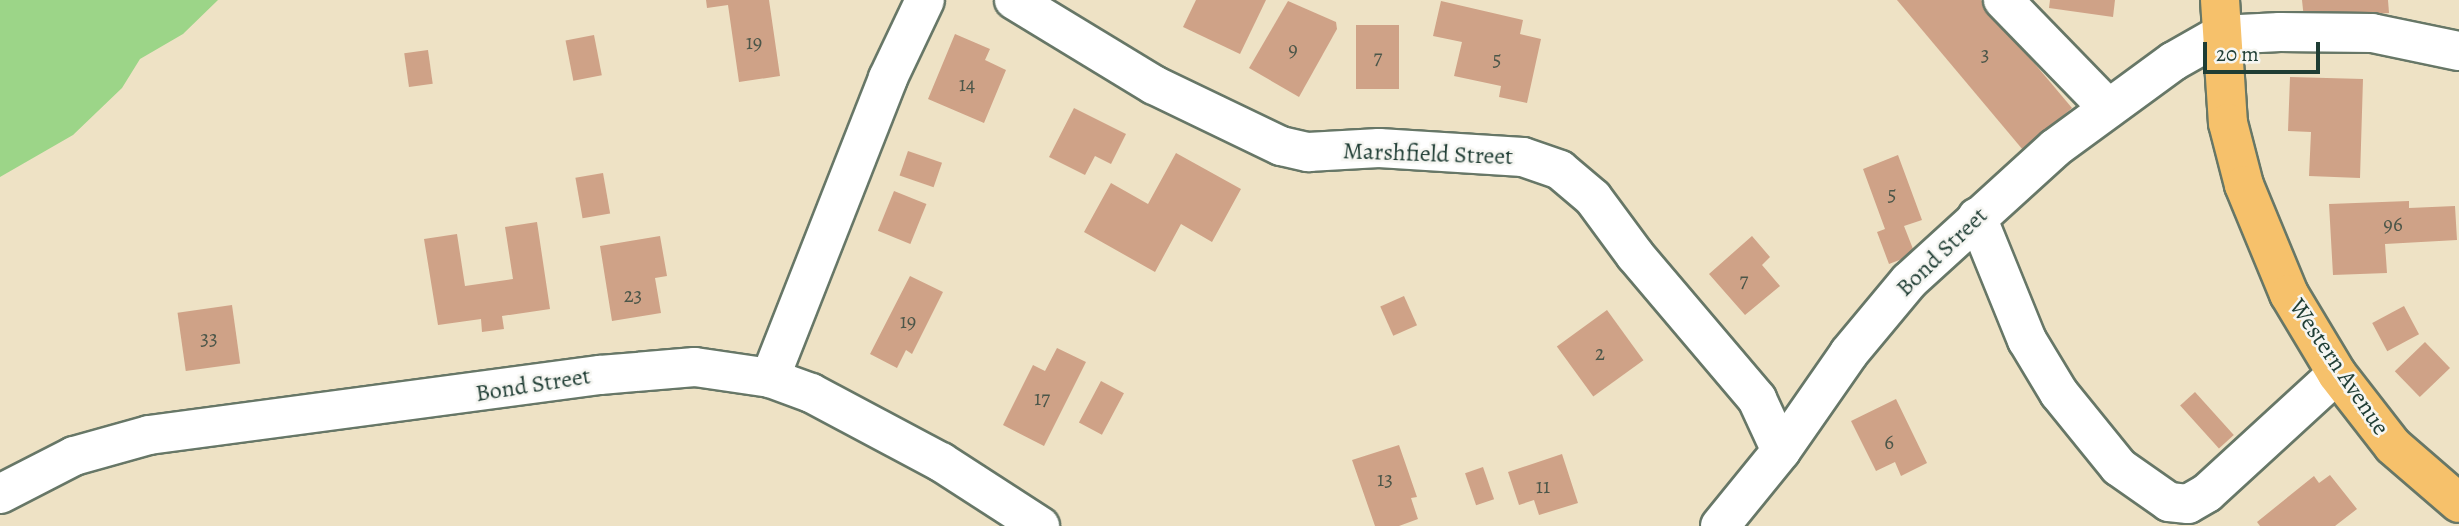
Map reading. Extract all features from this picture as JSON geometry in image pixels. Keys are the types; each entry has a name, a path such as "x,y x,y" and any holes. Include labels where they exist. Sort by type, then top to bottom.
{"main road":[{"name":"Western Avenue","path":"2220,18 2228,123 2244,184 2289,294 2337,374 2393,446 2459,503"}],"street":[{"path":"770,378 888,78 925,0"},
{"name":"Marshfield Street","path":"1014,0 1154,85 1281,146 1308,152 1379,148 1523,157 1560,170 1594,198 1757,399 1782,451"},
{"path":"2003,0 2108,108"},
{"path":"2220,18 2372,33 2459,51"},
{"name":"Bond Street","path":"1720,526 1782,451 1857,343 1909,281 1977,217 2220,18"},
{"path":"1977,217 2027,340 2059,393 2119,467 2169,502 2188,503 2207,493 2337,374"},
{"name":"Bond Street","path":"0,494 74,456 149,435 600,375 695,367 770,378 811,393 942,462 1040,526"}],"green space":[{"path":"0,0 218,0 183,34 140,59 122,88 73,135 0,177"}],"building":[{"path":"706,0 769,0 780,76 739,82 728,5 707,8"},
{"path":"1196,0 1266,0 1240,54 1183,27"},
{"path":"1897,0 1981,0 2072,108 2023,150"},
{"path":"2050,0 2115,0 2113,17 2049,8"},
{"path":"2302,0 2388,0 2389,13 2304,19"},
{"path":"1288,1 1336,22 1337,29 1299,97 1249,68"},
{"path":"1441,1 1523,20 1520,34 1541,39 1527,103 1499,97 1501,86 1454,76 1462,42 1433,36"},
{"path":"1356,25 1399,25 1399,89 1356,89"},
{"path":"955,34 990,49 985,60 1006,70 984,123 928,99"},
{"path":"594,35 602,75 573,81 566,41"},
{"path":"428,50 433,84 409,87 404,53"},
{"path":"2290,77 2363,79 2360,178 2309,176 2311,132 2288,131"},
{"path":"1074,108 1126,134 1111,164 1095,156 1085,175 1049,157"},
{"path":"908,151 942,163 934,187 900,176"},
{"path":"1176,153 1241,189 1212,242 1181,224 1155,272 1084,232 1111,183 1148,204"},
{"path":"1898,155 1922,220 1904,226 1915,254 1889,264 1877,232 1885,229 1863,169"},
{"path":"603,173 610,213 583,218 575,178"},
{"path":"894,191 926,204 910,244 878,231"},
{"path":"2409,201 2409,208 2455,206 2457,240 2385,244 2387,273 2333,275 2329,204"},
{"path":"537,222 550,309 502,316 504,329 482,332 481,319 438,325 424,239 457,234 465,286 513,279 505,227"},
{"path":"660,236 667,276 655,278 661,313 612,321 600,246"},
{"path":"1752,236 1770,257 1762,265 1780,286 1745,315 1709,274"},
{"path":"910,276 943,292 912,354 906,350 897,368 870,354"},
{"path":"1404,296 1417,325 1393,336 1380,307"},
{"path":"232,305 240,363 186,371 178,313"},
{"path":"2404,306 2419,334 2387,351 2372,323"},
{"path":"1607,310 1643,360 1593,397 1557,346"},
{"path":"2425,342 2450,368 2420,397 2395,371"},
{"path":"1057,348 1086,362 1044,446 1003,425 1033,365 1045,371"},
{"path":"1101,381 1124,393 1102,435 1079,422"},
{"path":"2195,392 2234,435 2219,448 2180,405"},
{"path":"1896,399 1927,463 1901,476 1895,462 1876,471 1851,421"},
{"path":"1399,445 1417,497 1411,498 1418,519 1399,526 1375,526 1352,460"},
{"path":"1562,454 1578,503 1539,515 1534,500 1519,505 1508,472"},
{"path":"1483,467 1494,499 1476,505 1465,473"},
{"path":"2330,475 2357,509 2335,526 2260,526 2257,522 2314,476 2319,483"}]}
